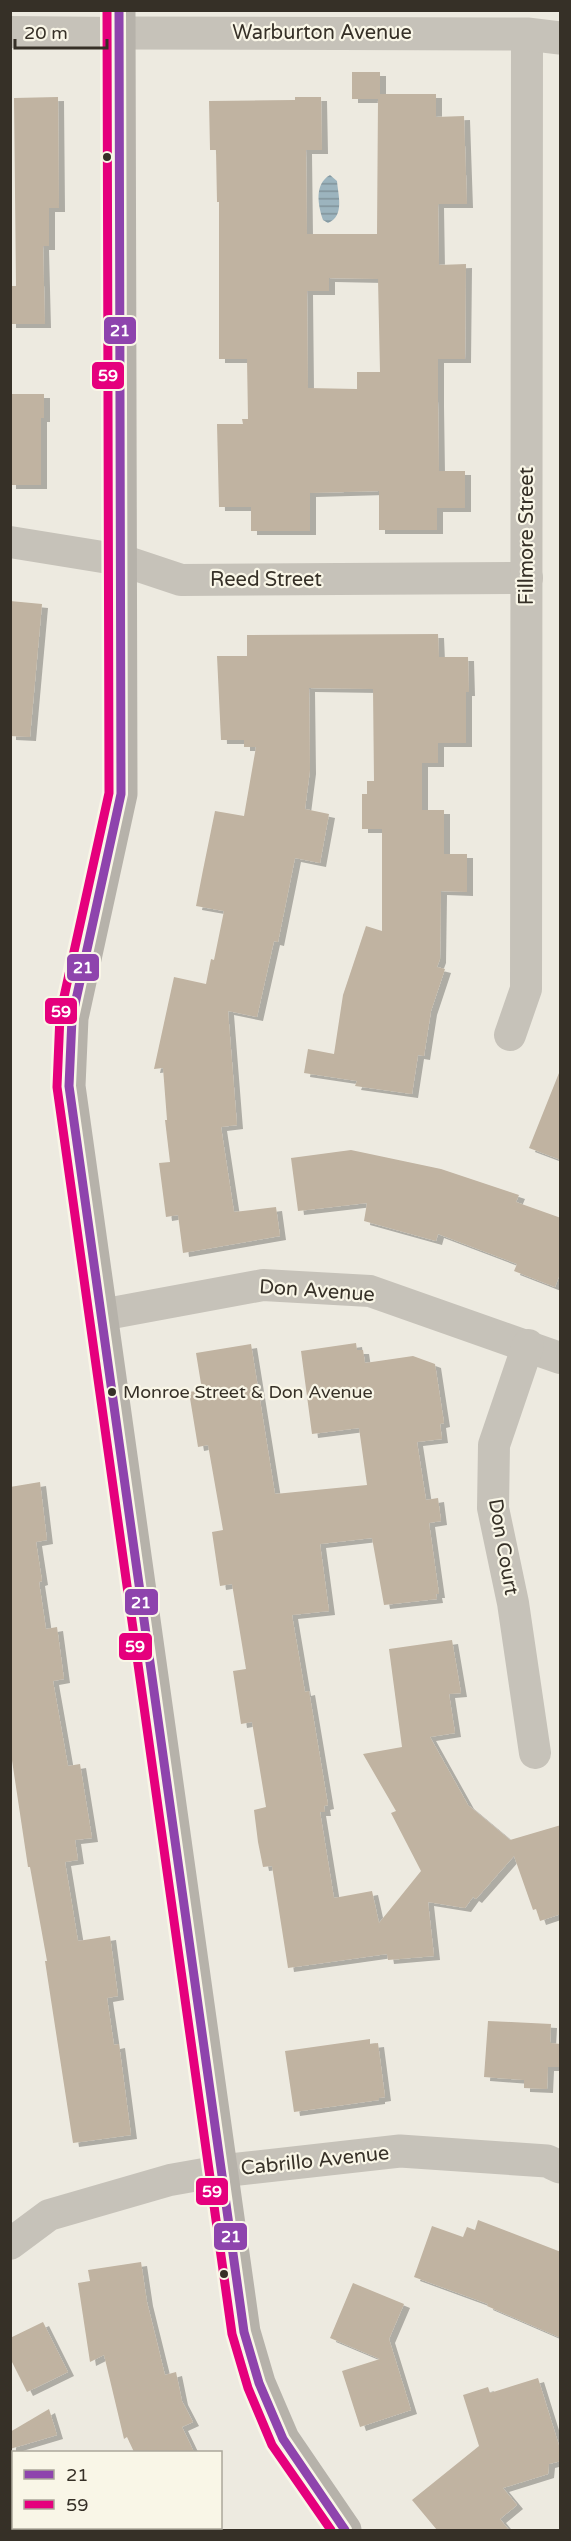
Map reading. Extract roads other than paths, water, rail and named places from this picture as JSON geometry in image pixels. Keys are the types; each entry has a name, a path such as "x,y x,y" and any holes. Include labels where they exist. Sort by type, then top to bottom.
{"main road":[{"path":"119,22 121,794 72,1018 69,1086 244,2332 259,2383 283,2439 345,2530"}],"street":[{"name":"Warburton Avenue","path":"10,32 119,22 528,34 561,38"},
{"name":"Fillmore Street","path":"510,1035 526,989 528,34"},
{"name":"Reed Street","path":"10,542 120,560 181,580 527,578"},
{"name":"Don Avenue","path":"101,1315 263,1285 370,1291 561,1358"},
{"name":"Don Court","path":"528,1345 494,1445 493,1508 513,1603 535,1753"},
{"name":"Cabrillo Avenue","path":"10,2244 49,2215 170,2180 221,2171 400,2151 548,2161 561,2167"}],"water":[{"path":"330,175 337,181 339,210 333,220 328,223 323,220 319,189"}],"place":[{"name":"Monroe Street & Don Avenue","path":"112,1392"}]}
